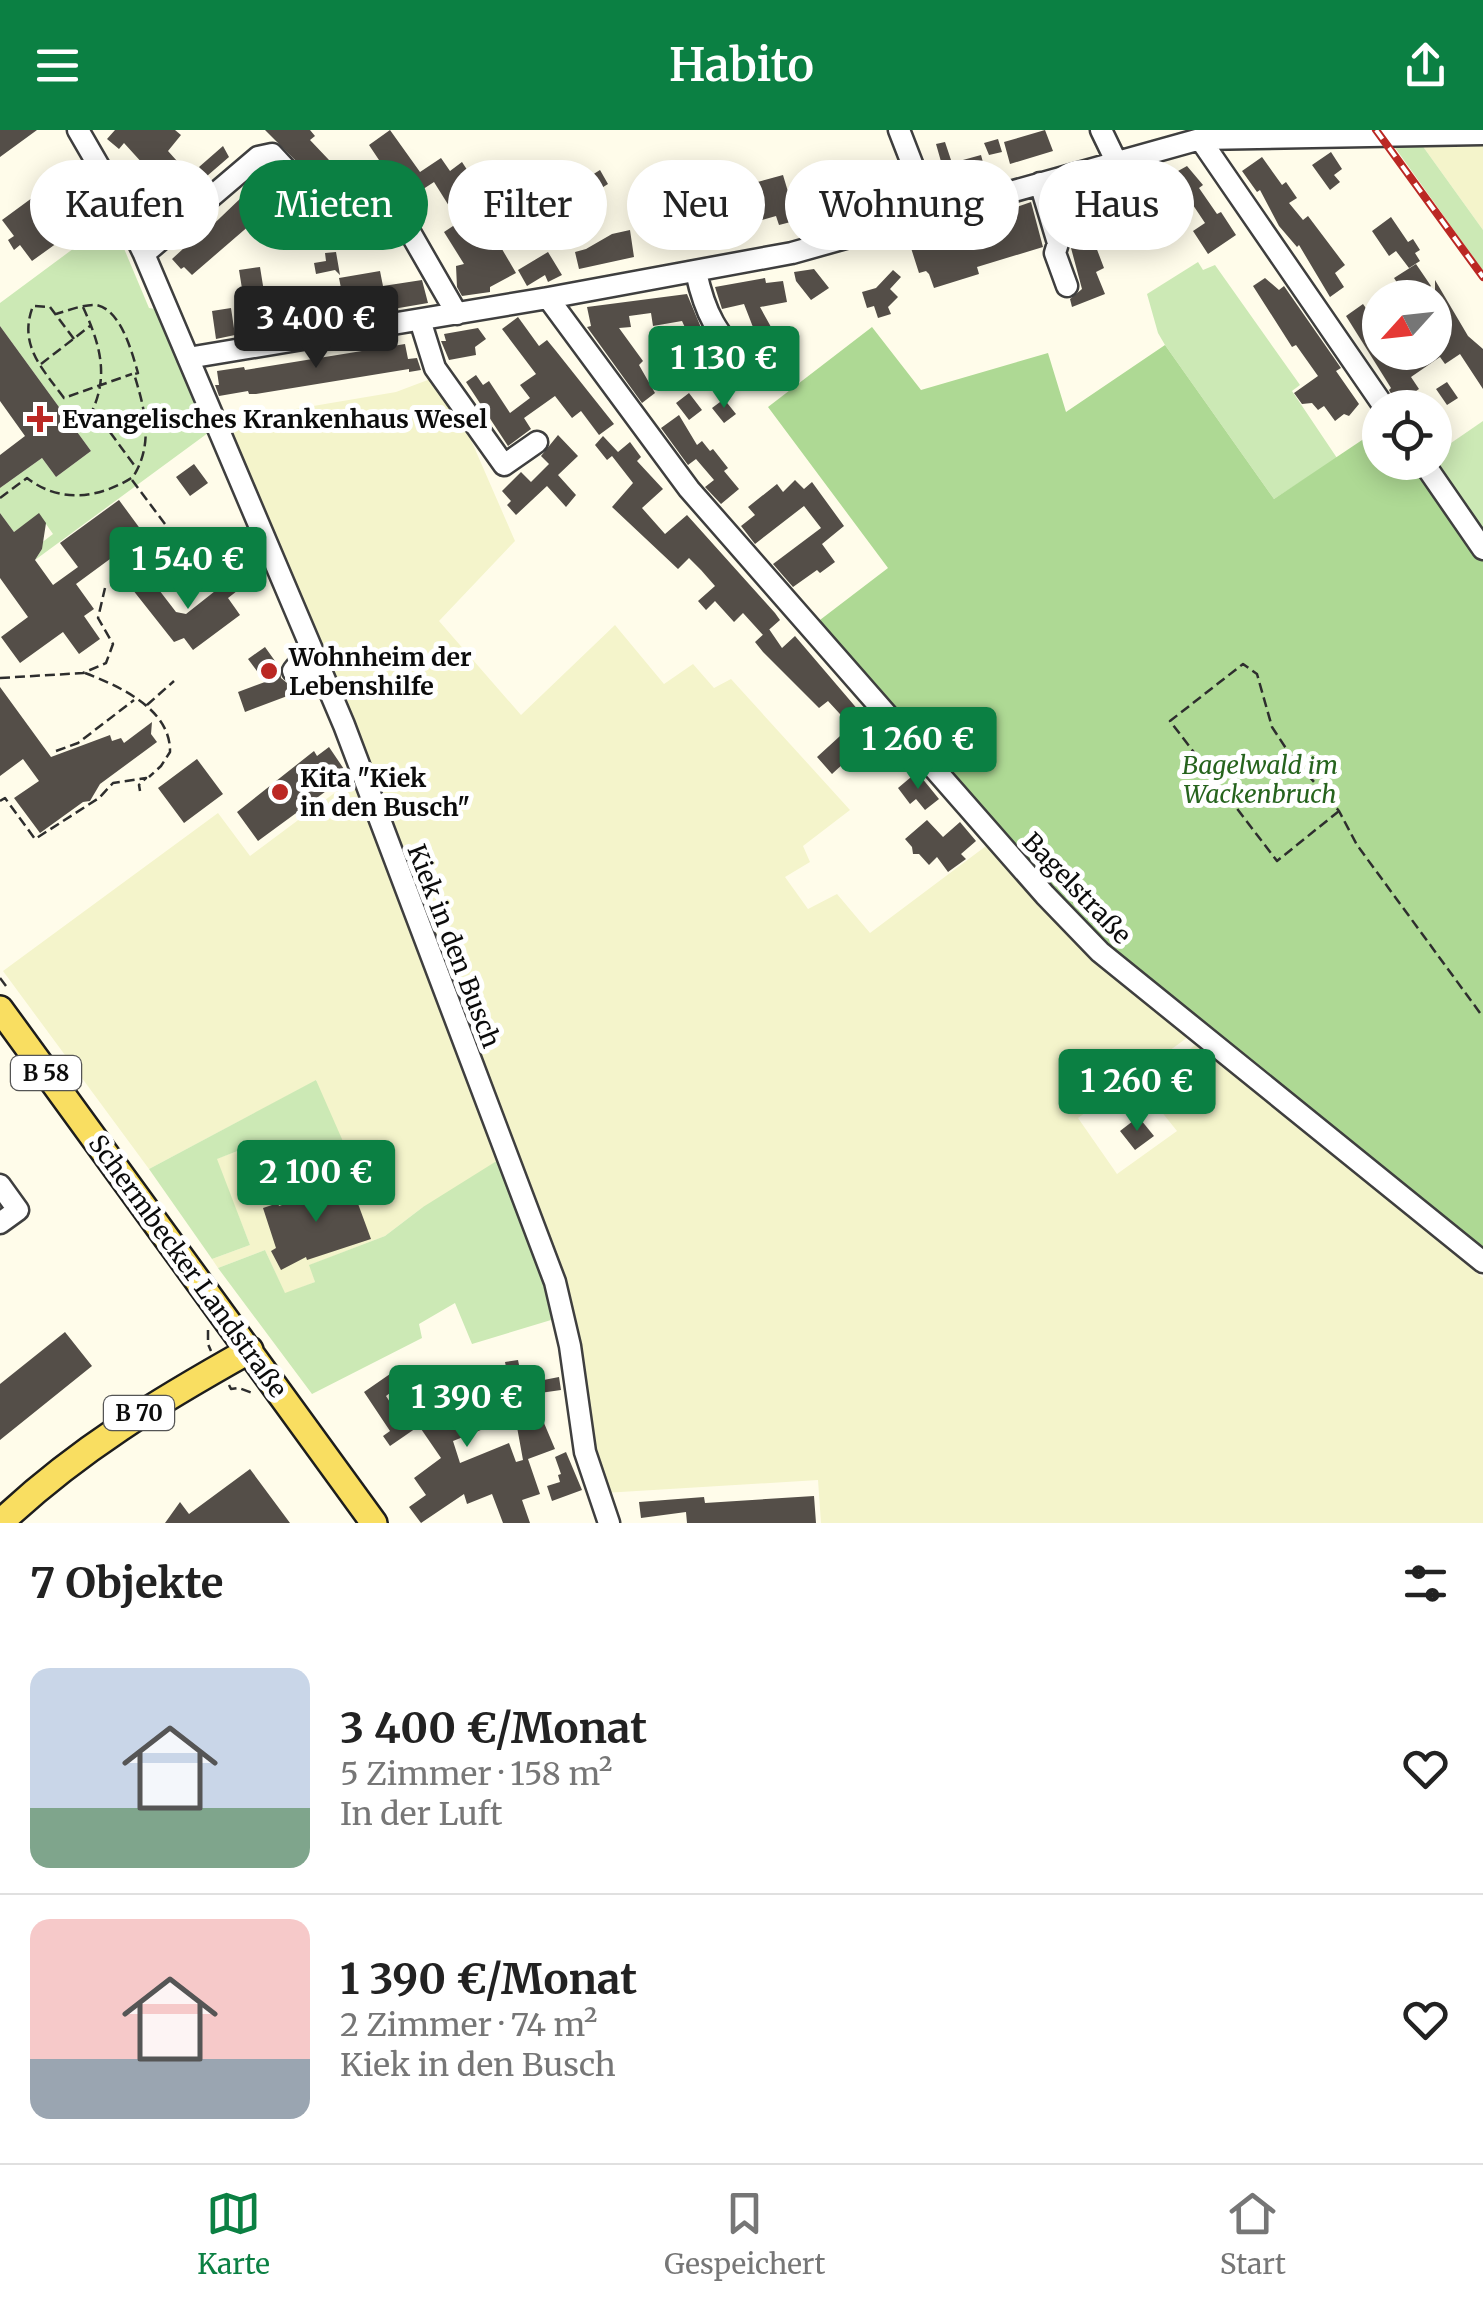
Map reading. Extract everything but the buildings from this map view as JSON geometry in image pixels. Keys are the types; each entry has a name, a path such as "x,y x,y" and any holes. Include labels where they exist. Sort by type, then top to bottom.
{"main road":[{"name":"Schermbecker Landstraße","path":"0,1010 374,1523"},
{"name":"B 70","path":"0,1522 36,1488 103,1437 250,1350"}],"street":[{"name":"Kiek in den Busch","path":"78,130 144,254 344,725 555,1282 570,1346 585,1452 610,1523"},
{"path":"899,130 911,160"},
{"path":"1101,130 1116,160"},
{"path":"1120,160 1200,139 1483,134"},
{"path":"1200,139 1373,390"},
{"path":"245,160 254,152 272,154 278,160"},
{"path":"144,254 239,166"},
{"path":"421,250 457,314"},
{"path":"188,358 696,272 800,250"},
{"path":"1056,250 1067,286"},
{"path":"696,272 711,322 746,367"},
{"name":"Bagelstraße","path":"548,298 689,489 1100,952 1483,1262"},
{"path":"420,320 434,368 499,472 538,442"},
{"path":"1435,480 1483,549"},
{"path":"0,1185 18,1210 0,1223"}],"path":[{"path":"56,314 98,306 115,319 138,373 64,398 28,342 33,306 50,306 74,339"},
{"path":"83,307 101,357 101,386 93,409 138,470"},
{"path":"40,365 92,326"},
{"path":"0,498 27,478 52,492 81,496 108,490 131,478 144,454 147,430 134,374"},
{"path":"131,478 174,536"},
{"path":"0,678 84,673 106,663 113,650 110,636 98,618 105,588"},
{"path":"1340,810 1277,860 1170,721 1243,664 1257,674 1272,728 1288,753 1340,810 1357,845 1483,1017"},
{"path":"84,673 146,706 162,724 170,743 167,759 139,785 140,791"},
{"path":"146,706 174,682"},
{"path":"56,751 78,743 135,699"},
{"path":"0,801 5,798 35,839 99,798 110,785 146,778"}],"green space":[{"path":"1483,140 1483,230 1419,141"},
{"path":"1419,141 1483,230 1483,271 1391,142"},
{"path":"72,250 125,250 149,308 155,309 212,430 35,560 42,549 40,544 53,534 39,514 14,532 0,513 0,488 42,458 56,477 91,451 0,326 0,303"},
{"path":"1198,262 1203,270 1215,265 1300,385 1292,391 1337,458 1274,499 1158,333 1147,294"},
{"name":"Bagelwald im Wackenbruch","path":"872,327 921,390 1048,353 1066,412 1165,345 1274,499 1362,440 1362,480 1427,480 1483,558 1483,1254 1134,969 1068,903 816,623 888,568 768,407"},
{"path":"433,378 461,417 515,541 439,621 521,715 615,625 664,684 693,664 714,688 731,679 850,810 803,846 810,862 785,877 808,909 837,894 870,933 990,843 1072,940 1188,1037 1078,1118 1117,1174 1177,1131 1140,1085 1198,1043 1483,1278 1483,1523 821,1523 818,1480 604,1493 588,1445 569,1314 423,1207 385,1236 310,1265 315,1282 285,1294 265,1250 218,1268 212,1259 250,1245 216,1159 264,1141 317,1080 149,1169 3,971 218,813 250,856 368,768 224,421 396,392"},
{"path":"1483,421 1483,541 1446,480 1452,480 1452,442"},
{"path":"316,1080 356,1171 284,1196 263,1141 217,1159 250,1245 212,1259 149,1169"},
{"path":"503,1157 561,1317 472,1344 455,1303 419,1324 422,1338 312,1394 218,1268 265,1250 285,1293 315,1282 309,1265 385,1236"}],"railway":[{"path":"1376,130 1483,277"}],"place":[{"name":"Evangelisches Krankenhaus Wesel","path":"40,419"},
{"name":"Wohnheim der Lebenshilfe","path":"269,671"},
{"name":"Kita \"Kiek in den Busch\"","path":"280,792"}]}
